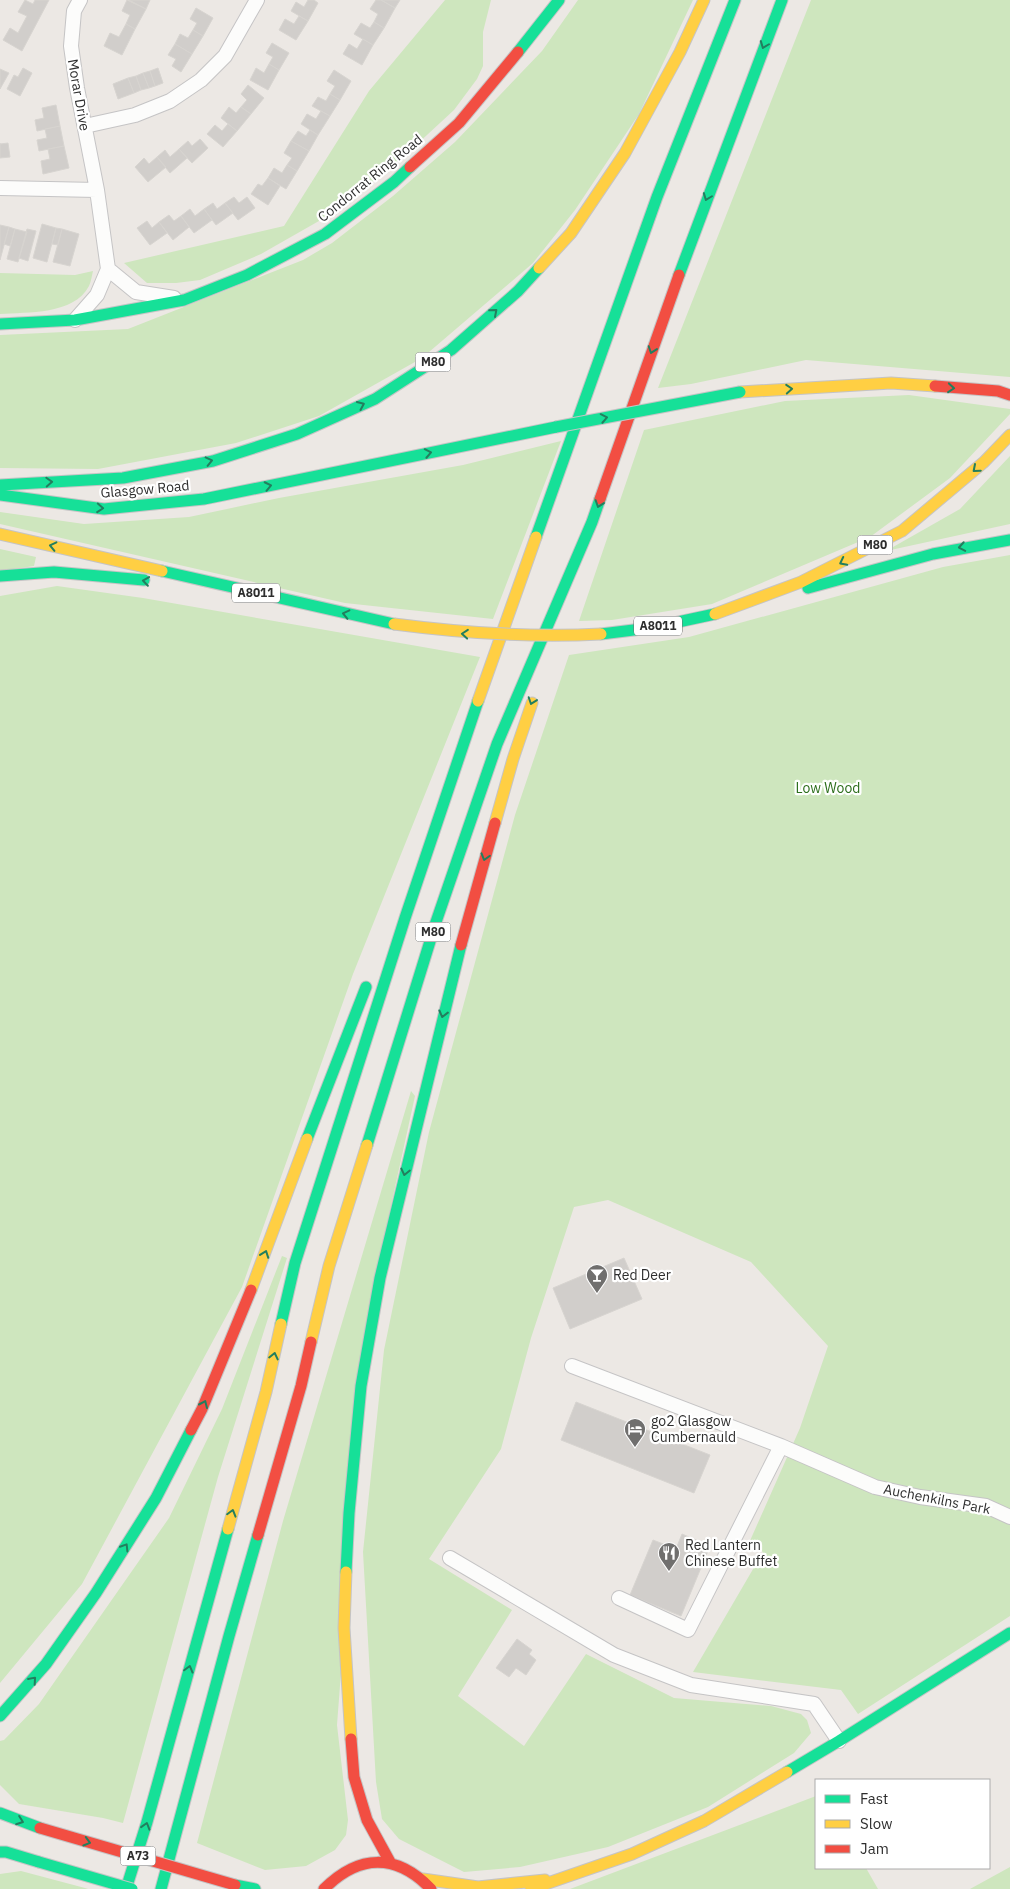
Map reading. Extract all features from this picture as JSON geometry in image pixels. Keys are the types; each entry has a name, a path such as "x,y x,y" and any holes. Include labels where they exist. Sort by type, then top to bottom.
{"main road":[{"name":"Condorrat Ring Road","path":"0,324 75,320 184,300 247,275 325,234 394,182 459,122 505,69 559,0"},
{"name":"M80","path":"0,485 123,478 213,461 298,434 375,399 451,350 518,291 571,233 625,153 680,52 704,0"},
{"name":"M80","path":"126,1889 147,1822 266,1392 296,1263 348,1094 466,734 657,198 735,0"},
{"name":"M80","path":"161,1889 229,1636 301,1386 328,1266 436,922 497,744 592,522 695,229 782,0"},
{"name":"Glasgow Road","path":"0,495 104,509 204,499 556,427 740,392 891,383 998,391 1010,395"},
{"name":"M80","path":"715,614 801,582 902,531 984,462 1010,435"},
{"path":"548,655 592,522"},
{"name":"A8011","path":"0,534 394,624 488,636 558,637 601,634 650,628 715,614"},
{"path":"715,614 900,561 951,549 1010,540"},
{"path":"0,576 24,572 65,572 281,599"},
{"path":"390,1862 367,1820 354,1777 348,1704 344,1618 349,1513 361,1386 380,1278 465,928 513,759 535,693"},
{"path":"393,918 466,734"},
{"path":"0,1716 46,1664 96,1593 156,1498 202,1409 257,1276 320,1103 371,974"},
{"path":"530,1889 632,1854 704,1821 839,1741 1010,1633"},
{"name":"A73","path":"0,1813 40,1828 235,1885 255,1889"},
{"name":"A73","path":"0,1852 6,1852 132,1889"},
{"path":"322,1888 338,1875 354,1866 371,1862 390,1862 408,1868 423,1879 432,1889"},
{"path":"423,1879 478,1887 558,1878"}],"street":[{"name":"Morar Drive","path":"75,320 98,295 108,269 97,190 71,46 74,12 80,0"},
{"path":"85,126 135,115 170,101 202,80 224,56 257,0"},
{"path":"0,188 97,190"},
{"path":"108,269 136,292 184,300"},
{"name":"Auchenkilns Park","path":"572,1366 781,1446 875,1487 920,1497 986,1506 1010,1517"},
{"path":"619,1598 688,1630 781,1446"},
{"path":"450,1558 614,1655 691,1685 814,1704 839,1741"}],"green space":[{"path":"445,0 491,0 483,32 483,66 477,79 454,110 414,147 340,209 261,254 200,280 176,283 147,283 124,263 284,226 369,91"},
{"path":"578,0 693,0 639,114 575,210 533,263 422,358 319,416 236,443 98,469 0,468 0,335 128,329 303,260 332,243 393,196 455,142 542,51"},
{"path":"811,0 1010,0 1010,377 806,360 691,384 658,388"},
{"path":"93,271 89,286 73,302 49,310 0,314 0,273 75,275"},
{"path":"909,395 1010,409 1010,414 950,478 870,537 712,604 612,620 579,621 644,430 785,401"},
{"path":"561,441 493,619 345,603 0,524 0,512 84,524 189,517 279,498 463,465"},
{"path":"1010,456 1010,524 886,551 960,509"},
{"path":"0,549 36,557 34,566 0,571"},
{"name":"Low Wood","path":"1010,555 1010,1616 858,1714 841,1690 693,1672 763,1552 749,1543 800,1428 828,1346 751,1262 608,1200 574,1207 531,1338 501,1449 429,1559 512,1610 458,1696 524,1746 586,1654 674,1698 771,1706 801,1714 807,1720 811,1733 794,1753 708,1807 608,1847 520,1867 464,1872 399,1839 382,1819 376,1782 363,1552 384,1350 429,1132 515,815 569,655 689,637 943,567"},
{"path":"57,586 143,598 480,657 353,974 242,1287 82,1584 0,1683 0,596"},
{"path":"411,1091 415,1096 369,1306 337,1725 348,1820 346,1835 335,1850 306,1866 265,1870 197,1843 283,1521"},
{"path":"282,1256 287,1258 218,1477 123,1823 19,1804 0,1785 0,1741 4,1740 39,1704 169,1518 222,1409"},
{"path":"815,1796 815,1869 867,1869 878,1889 570,1889"},
{"path":"1010,1867 1010,1889 970,1889"},
{"path":"21,1871 88,1889 0,1889 0,1874"}],"building":[{"path":"25,0 33,4 35,0 49,0 22,51 3,40 10,28 18,33 27,16 18,12"},
{"path":"127,0 146,9 135,29 126,24 130,15 122,11"},
{"path":"129,0 150,0 146,9"},
{"path":"308,0 314,0 318,3 308,21 291,11 296,2 304,7"},
{"path":"376,0 381,0 395,8 384,28 374,22 378,14 370,9"},
{"path":"381,0 400,0 395,8"},
{"path":"196,8 213,18 203,36 193,30 197,23 190,19"},
{"path":"299,16 308,21 296,40 279,30 285,19 294,24"},
{"path":"374,22 384,28 373,45 354,34 361,23 370,28"},
{"path":"126,24 135,29 122,55 104,46 110,33 119,37"},
{"path":"193,30 203,36 192,54 175,44 180,34 188,38"},
{"path":"363,39 373,45 362,65 343,54 349,44 357,49"},
{"path":"272,43 289,53 279,70 269,64 273,57 266,53"},
{"path":"175,44 192,54 181,72 172,66 176,59 168,55"},
{"path":"269,64 279,70 268,90 250,80 256,68 264,73"},
{"path":"23,68 32,73 20,96 7,89 14,75 18,77"},
{"path":"158,68 163,83 155,86 150,71"},
{"path":"0,69 9,73 0,89"},
{"path":"334,70 351,81 340,100 330,94 335,86 327,81"},
{"path":"150,71 155,86 149,88 143,73"},
{"path":"143,73 149,88 141,90 136,76"},
{"path":"136,76 141,90 134,93 128,78"},
{"path":"128,78 134,93 118,99 113,84"},
{"path":"248,85 264,98 251,114 241,107 247,100 241,94"},
{"path":"330,94 340,100 330,116 312,106 318,97 326,101"},
{"path":"56,105 60,126 37,131 35,120 44,118 42,108"},
{"path":"229,107 236,113 241,107 251,114 237,131 221,118"},
{"path":"321,111 330,116 318,135 301,124 307,114 316,119"},
{"path":"228,124 237,131 223,147 207,134 215,125 222,131"},
{"path":"60,126 64,146 39,151 37,140 47,138 45,129"},
{"path":"310,130 318,135 309,151 291,141 298,131 306,136"},
{"path":"200,139 208,148 192,163 179,149 188,141 192,146"},
{"path":"291,141 309,151 297,171 287,165 292,158 284,153"},
{"path":"8,143 10,157 0,158 0,144"},
{"path":"64,146 69,168 43,174 41,161 50,159 48,149"},
{"path":"179,149 187,158 170,173 157,157 165,150 170,157"},
{"path":"157,157 166,167 148,182 135,167 144,158 149,164"},
{"path":"287,165 297,171 286,189 268,178 274,168 282,173"},
{"path":"268,178 280,186 268,205 251,194 258,184 262,186"},
{"path":"234,197 239,203 247,197 255,208 238,220 225,203"},
{"path":"213,203 217,209 225,203 233,213 216,225 204,209"},
{"path":"190,209 195,216 204,209 212,220 194,233 181,216"},
{"path":"169,215 174,221 181,216 189,227 173,240 159,222"},
{"path":"147,221 152,228 159,222 167,233 150,245 137,228"},
{"path":"42,224 56,228 47,262 33,258"},
{"path":"0,225 9,227 0,260"},
{"path":"9,227 15,229 10,246 4,244"},
{"path":"56,228 62,229 58,245 52,244"},
{"path":"15,229 27,232 18,262 7,259"},
{"path":"27,229 36,231 28,261 19,258"},
{"path":"62,229 79,234 70,266 53,262"},
{"name":"Red Deer","path":"624,1258 642,1299 570,1329 553,1288"},
{"name":"go2 Glasgow Cumbernauld","path":"576,1402 710,1455 694,1493 561,1440"},
{"name":"Red Lantern Chinese Buffet","path":"682,1534 710,1546 681,1616 630,1595 653,1540 676,1549"},
{"path":"517,1639 532,1650 529,1654 536,1660 526,1675 516,1668 509,1677 496,1668"}],"traffic: fast":[{"path":"518,52 559,0"},
{"path":"536,537 657,197 735,0"},
{"path":"679,275 782,0"},
{"path":"0,324 75,320 184,300 247,275 325,234 394,182 410,167"},
{"path":"0,485 123,478 213,461 297,434 375,399 451,350 518,291 539,268"},
{"path":"556,427 740,392"},
{"path":"0,495 104,509 204,499 556,427"},
{"path":"367,1145 436,922 497,744 592,522 600,499"},
{"path":"808,588 933,554 1010,540"},
{"path":"162,571 394,624"},
{"path":"0,576 54,572 144,580"},
{"path":"601,634 650,628 715,614"},
{"path":"281,1324 295,1263 405,918 478,701"},
{"path":"346,1572 349,1513 361,1386 380,1278 461,945"},
{"path":"307,1139 366,987"},
{"path":"0,1716 46,1664 96,1593 156,1498 191,1430"},
{"path":"126,1889 147,1822 228,1529"},
{"path":"161,1889 258,1535"},
{"path":"787,1772 1010,1633"},
{"path":"0,1813 40,1828"},
{"path":"0,1852 39,1862"},
{"path":"39,1862 132,1889"},
{"path":"235,1885 255,1889"}],"traffic: slow":[{"path":"539,268 571,233 625,153 680,52 704,0"},
{"path":"740,392 891,383 935,386"},
{"path":"715,614 801,582 902,531 984,462 1010,435"},
{"path":"0,534 162,571"},
{"path":"478,701 536,537"},
{"path":"394,624 497,634 601,634"},
{"path":"495,823 513,759 532,703"},
{"path":"251,1290 307,1139"},
{"path":"311,1342 329,1266 367,1145"},
{"path":"228,1529 266,1392 281,1324"},
{"path":"346,1572 344,1628 351,1739"},
{"path":"531,1889 632,1854 704,1821 787,1772"},
{"path":"423,1879 478,1887 545,1880"}],"traffic: jam":[{"path":"410,167 459,123 518,52"},
{"path":"600,499 679,275"},
{"path":"935,386 998,391 1010,395"},
{"path":"461,945 495,823"},
{"path":"191,1430 202,1409 251,1290"},
{"path":"258,1535 301,1386 311,1342"},
{"path":"351,1739 354,1777 367,1820 390,1862"},
{"path":"40,1828 235,1885"},
{"path":"324,1889 337,1877 351,1869 364,1864 378,1862 404,1869 418,1877 431,1889"}],"place":[{"name":"Red Deer","path":"597,1294"},
{"name":"go2 Glasgow Cumbernauld","path":"635,1448"},
{"name":"Red Lantern Chinese Buffet","path":"669,1572"}]}
